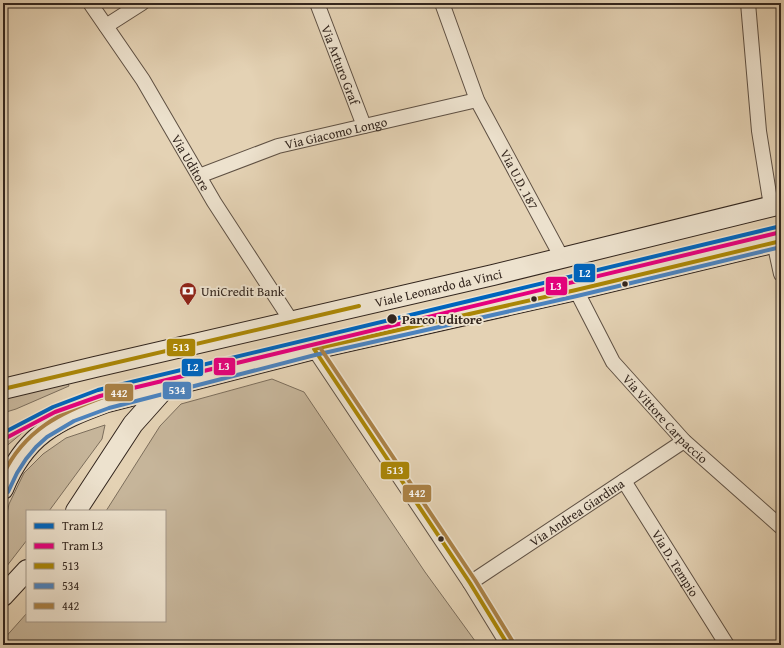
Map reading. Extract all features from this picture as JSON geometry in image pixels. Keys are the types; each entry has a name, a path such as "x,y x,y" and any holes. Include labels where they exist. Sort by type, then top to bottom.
{"street":[{"name":"Via Uditore","path":"90,3 142,80 214,202 292,322"},
{"path":"106,26 142,3"},
{"name":"Via Arturo Graf","path":"317,3 364,126"},
{"name":"Via U.D. 187","path":"442,3 477,100 562,258"},
{"path":"748,3 759,131 776,205"},
{"name":"Via Giacomo Longo","path":"199,176 278,146 477,100"},
{"name":"Viale Leonardo da Vinci","path":"8,386 292,322 562,258 776,205"},
{"path":"3,489 8,476 21,455 33,441 52,426 74,414 107,402 314,349 576,290 778,241 781,274"},
{"name":"Via Vittore Carpaccio","path":"576,290 613,362 684,441 781,527"},
{"path":"314,349 470,583 508,645"},
{"path":"77,510 133,424 166,387"},
{"name":"Via Andrea Giardina","path":"470,583 684,441"},
{"name":"Via D. Tempio","path":"624,481 726,645"},
{"path":"3,596 26,571"}],"shaded area":[{"path":"272,379 304,392 425,572 478,645 3,645 3,640 26,614 26,622 166,622 166,510 107,510 160,426 181,404"},
{"path":"68,383 69,386 16,409 3,413 3,399"},
{"path":"34,423 3,449 3,440"},
{"path":"105,425 102,439 50,510 26,510 26,541 3,571 3,532 9,504 24,473 43,454 66,438"}],"tram line":[{"name":"L2","path":"3,433 53,407 98,390 781,226"},
{"name":"L3","path":"6,438 55,412 100,396 781,232"}],"transit line":[{"name":"513","path":"508,645 470,583 314,349 576,290 781,241"},
{"name":"534","path":"8,492 26,459 47,437 74,421 109,408 315,355 577,296 781,247"},
{"name":"513","path":"3,389 359,306"},
{"name":"442","path":"3,475 12,459 33,434 59,416 90,402 106,396 316,343 475,580 513,642"}],"place":[{"name":"UniCredit Bank","path":"188,306"},
{"name":"Parco Uditore","path":"392,319"}]}
